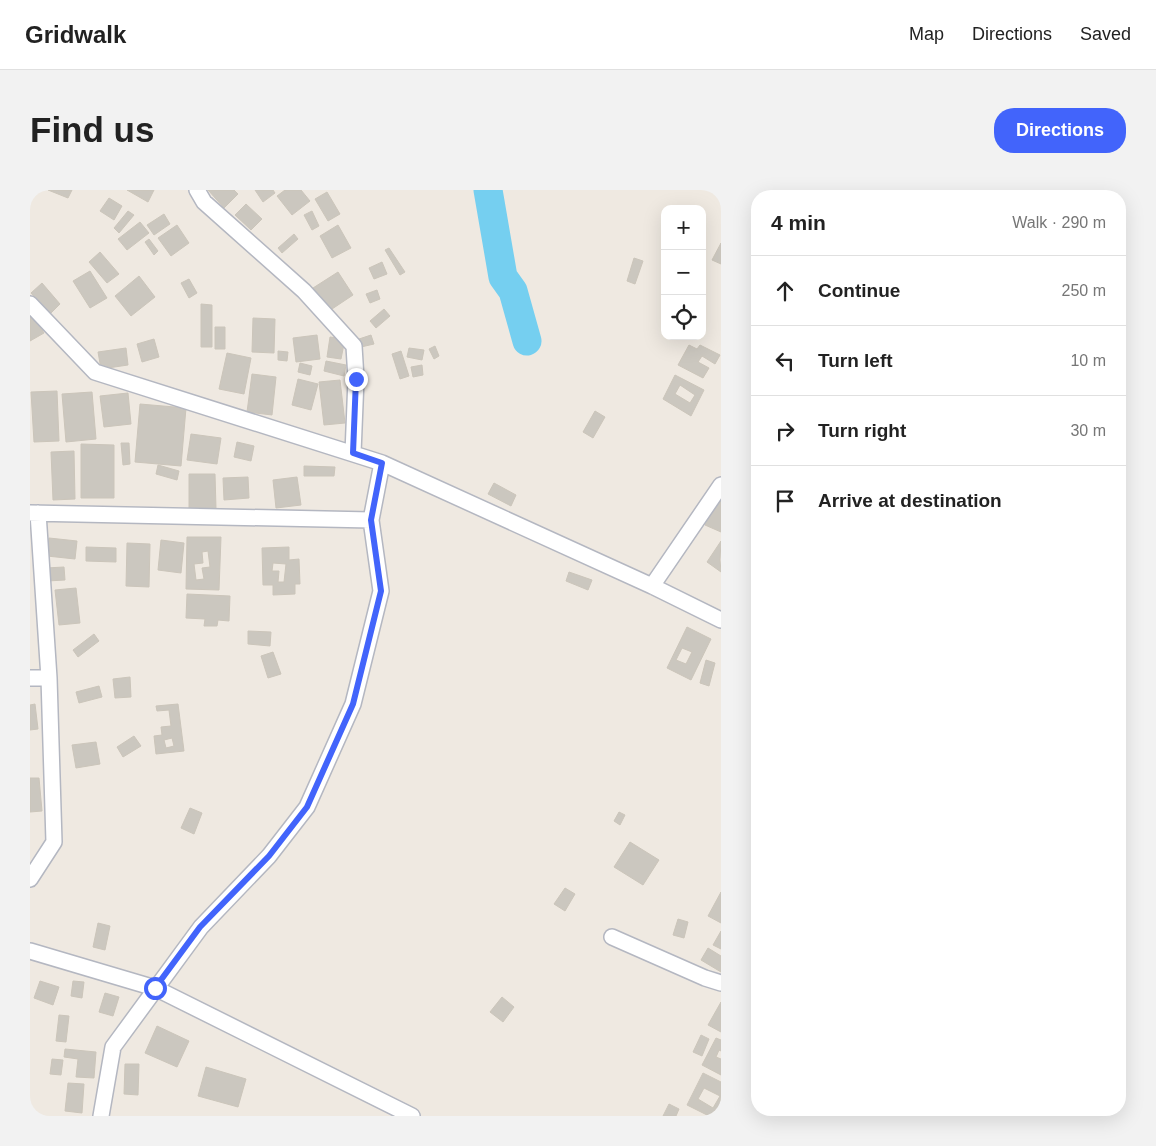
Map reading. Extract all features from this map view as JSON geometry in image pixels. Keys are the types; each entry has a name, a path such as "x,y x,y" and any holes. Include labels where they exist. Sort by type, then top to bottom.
{"street":[{"path":"197,190 204,202 304,291 354,346 356,379 353,453"},
{"path":"30,304 95,372 382,463 652,586 721,620"},
{"path":"101,1116 113,1047 200,927 269,856 307,807 353,704 381,591 371,520 382,463"},
{"path":"652,586 721,486"},
{"path":"30,879 54,842 48,678 34,513 371,520"},
{"path":"30,678 48,678"},
{"path":"612,937 705,978 721,983"},
{"path":"30,952 155,988 412,1116"}],"building":[{"path":"48,190 72,190 68,198"},
{"path":"127,190 154,190 148,202"},
{"path":"208,190 234,190 238,194 224,208"},
{"path":"255,190 273,190 275,193 263,202"},
{"path":"285,190 301,190 310,201 292,215 277,196"},
{"path":"327,192 340,214 328,221 315,199"},
{"path":"109,198 122,206 114,220 100,211"},
{"path":"246,204 262,219 251,230 235,215"},
{"path":"128,211 134,215 119,233 114,228"},
{"path":"312,211 319,226 312,230 304,215"},
{"path":"164,214 170,224 154,235 147,225"},
{"path":"140,222 149,233 127,250 118,239"},
{"path":"177,225 189,243 171,256 158,238"},
{"path":"338,225 351,248 332,258 320,236"},
{"path":"294,234 298,239 282,253 278,248"},
{"path":"149,239 158,251 154,255 145,242"},
{"path":"721,243 721,264 712,260"},
{"path":"389,248 405,272 400,275 385,250"},
{"path":"100,252 119,274 107,283 89,262"},
{"path":"634,258 643,261 635,284 627,281"},
{"path":"382,262 387,274 374,279 369,268"},
{"path":"90,271 107,298 90,308 73,281"},
{"path":"338,272 353,295 329,311 313,288"},
{"path":"139,276 155,297 131,316 115,296"},
{"path":"189,279 197,293 189,298 181,283"},
{"path":"42,283 60,304 50,314 31,293"},
{"path":"377,290 380,299 370,303 366,294"},
{"path":"201,304 212,305 212,347 201,347"},
{"path":"384,309 390,316 376,328 370,321"},
{"path":"32,314 44,333 30,341 30,315"},
{"path":"253,318 275,319 274,353 252,352"},
{"path":"215,327 225,327 225,349 215,349"},
{"path":"317,335 320,359 296,362 293,338"},
{"path":"371,335 374,344 361,347 359,339"},
{"path":"330,337 345,339 341,359 327,357"},
{"path":"154,339 159,357 142,362 137,344"},
{"path":"689,345 697,349 700,345 720,355 715,364 702,356 698,362 709,368 703,378 678,365"},
{"path":"435,346 439,356 434,359 429,349"},
{"path":"126,348 128,365 101,369 98,352"},
{"path":"409,348 424,350 422,360 407,357"},
{"path":"278,351 288,352 287,361 278,360"},
{"path":"401,351 409,376 400,379 392,354"},
{"path":"227,353 251,358 244,394 219,389"},
{"path":"326,361 346,365 344,376 324,371"},
{"path":"300,363 312,366 310,375 298,372"},
{"path":"422,365 423,375 413,377 411,367"},
{"path":"252,374 276,377 272,415 247,412"},
{"path":"675,375 704,390 691,416 663,399","holes":["680,385 695,395 690,403 675,394"]},
{"path":"298,379 318,384 311,410 292,405"},
{"path":"340,380 345,423 324,425 319,382"},
{"path":"57,391 59,441 34,442 31,392"},
{"path":"92,392 96,439 66,442 62,394"},
{"path":"128,393 131,424 104,427 100,396"},
{"path":"140,404 186,408 181,466 135,462"},
{"path":"595,411 605,417 593,438 583,432"},
{"path":"191,434 221,438 217,464 187,460"},
{"path":"237,442 254,446 251,461 234,457"},
{"path":"121,443 129,443 130,464 123,465"},
{"path":"81,444 114,445 114,498 81,498"},
{"path":"74,451 75,499 53,500 51,452"},
{"path":"158,465 179,471 177,480 156,474"},
{"path":"304,466 335,467 334,476 304,476"},
{"path":"189,474 215,474 216,509 189,509"},
{"path":"248,477 249,498 224,500 223,478"},
{"path":"297,477 301,505 276,508 273,480"},
{"path":"494,483 516,495 511,506 488,494"},
{"path":"718,497 721,499 721,532 705,525"},
{"path":"187,537 221,537 219,590 186,589","holes":["208,551 210,567 202,568 204,579 196,580 194,564 203,563 202,552"]},
{"path":"49,538 77,541 75,559 47,556"},
{"path":"161,540 184,543 181,573 158,570"},
{"path":"721,541 720,560 721,572 707,562"},
{"path":"127,543 150,544 149,587 126,586"},
{"path":"86,547 116,548 116,562 86,561"},
{"path":"289,547 289,560 299,559 300,584 295,584 295,594 273,595 273,585 263,585 262,548","holes":["273,563 286,564 284,582 278,582 279,571 272,571"]},
{"path":"64,567 65,580 47,581 46,568"},
{"path":"569,572 592,580 588,590 566,581"},
{"path":"76,588 80,623 59,625 55,590"},
{"path":"187,594 230,596 229,621 218,620 217,626 204,626 205,619 186,618"},
{"path":"687,627 711,639 691,680 667,668","holes":["682,648 692,652 686,664 676,660"]},
{"path":"248,631 271,632 270,646 248,644"},
{"path":"94,634 99,641 78,657 73,650"},
{"path":"273,652 281,674 268,678 261,656"},
{"path":"706,660 715,663 709,686 700,683"},
{"path":"130,677 131,697 115,698 113,679"},
{"path":"99,686 102,697 79,703 76,692"},
{"path":"35,704 38,729 30,730 30,705"},
{"path":"178,704 184,751 156,754 154,736 162,735 161,727 171,726 169,710 157,711 156,706","holes":["172,738 174,746 166,748 164,740"]},
{"path":"134,736 141,746 123,757 117,747"},
{"path":"96,742 100,764 76,768 72,745"},
{"path":"30,778 39,778 42,811 30,812"},
{"path":"190,808 202,813 194,834 181,828"},
{"path":"619,812 625,815 620,825 614,821"},
{"path":"630,842 659,860 643,885 614,867"},
{"path":"565,888 575,894 565,911 554,904"},
{"path":"721,892 721,923 708,916"},
{"path":"678,919 688,922 684,938 673,935"},
{"path":"98,923 110,926 105,950 93,947"},
{"path":"721,931 721,949 713,945"},
{"path":"708,948 721,956 721,972 701,960"},
{"path":"40,981 59,987 53,1005 34,998"},
{"path":"73,981 84,982 82,998 71,996"},
{"path":"105,993 119,997 113,1016 99,1012"},
{"path":"502,997 514,1007 503,1022 490,1012"},
{"path":"721,1002 721,1032 708,1025"},
{"path":"59,1015 69,1016 66,1042 56,1041"},
{"path":"157,1026 189,1041 177,1067 145,1053"},
{"path":"701,1035 709,1039 702,1056 693,1052"},
{"path":"716,1038 721,1040 721,1051 719,1050 716,1057 721,1059 721,1075 702,1065"},
{"path":"65,1049 96,1052 94,1078 76,1077 78,1059 64,1057"},
{"path":"52,1059 63,1060 61,1075 50,1074"},
{"path":"125,1064 139,1064 138,1095 124,1094"},
{"path":"206,1067 246,1079 238,1107 198,1096"},
{"path":"703,1073 721,1082 721,1116 709,1116 687,1105","holes":["704,1088 720,1096 713,1108 698,1099"]},
{"path":"68,1083 84,1084 82,1113 65,1111"},
{"path":"669,1104 679,1109 676,1116 663,1116"}],"waterway":[{"path":"488,190 503,277 513,291 527,341"}],"route":[{"path":"155,988 200,927 269,856 307,807 353,704 381,591 371,520 382,463 353,453 356,379"}]}
